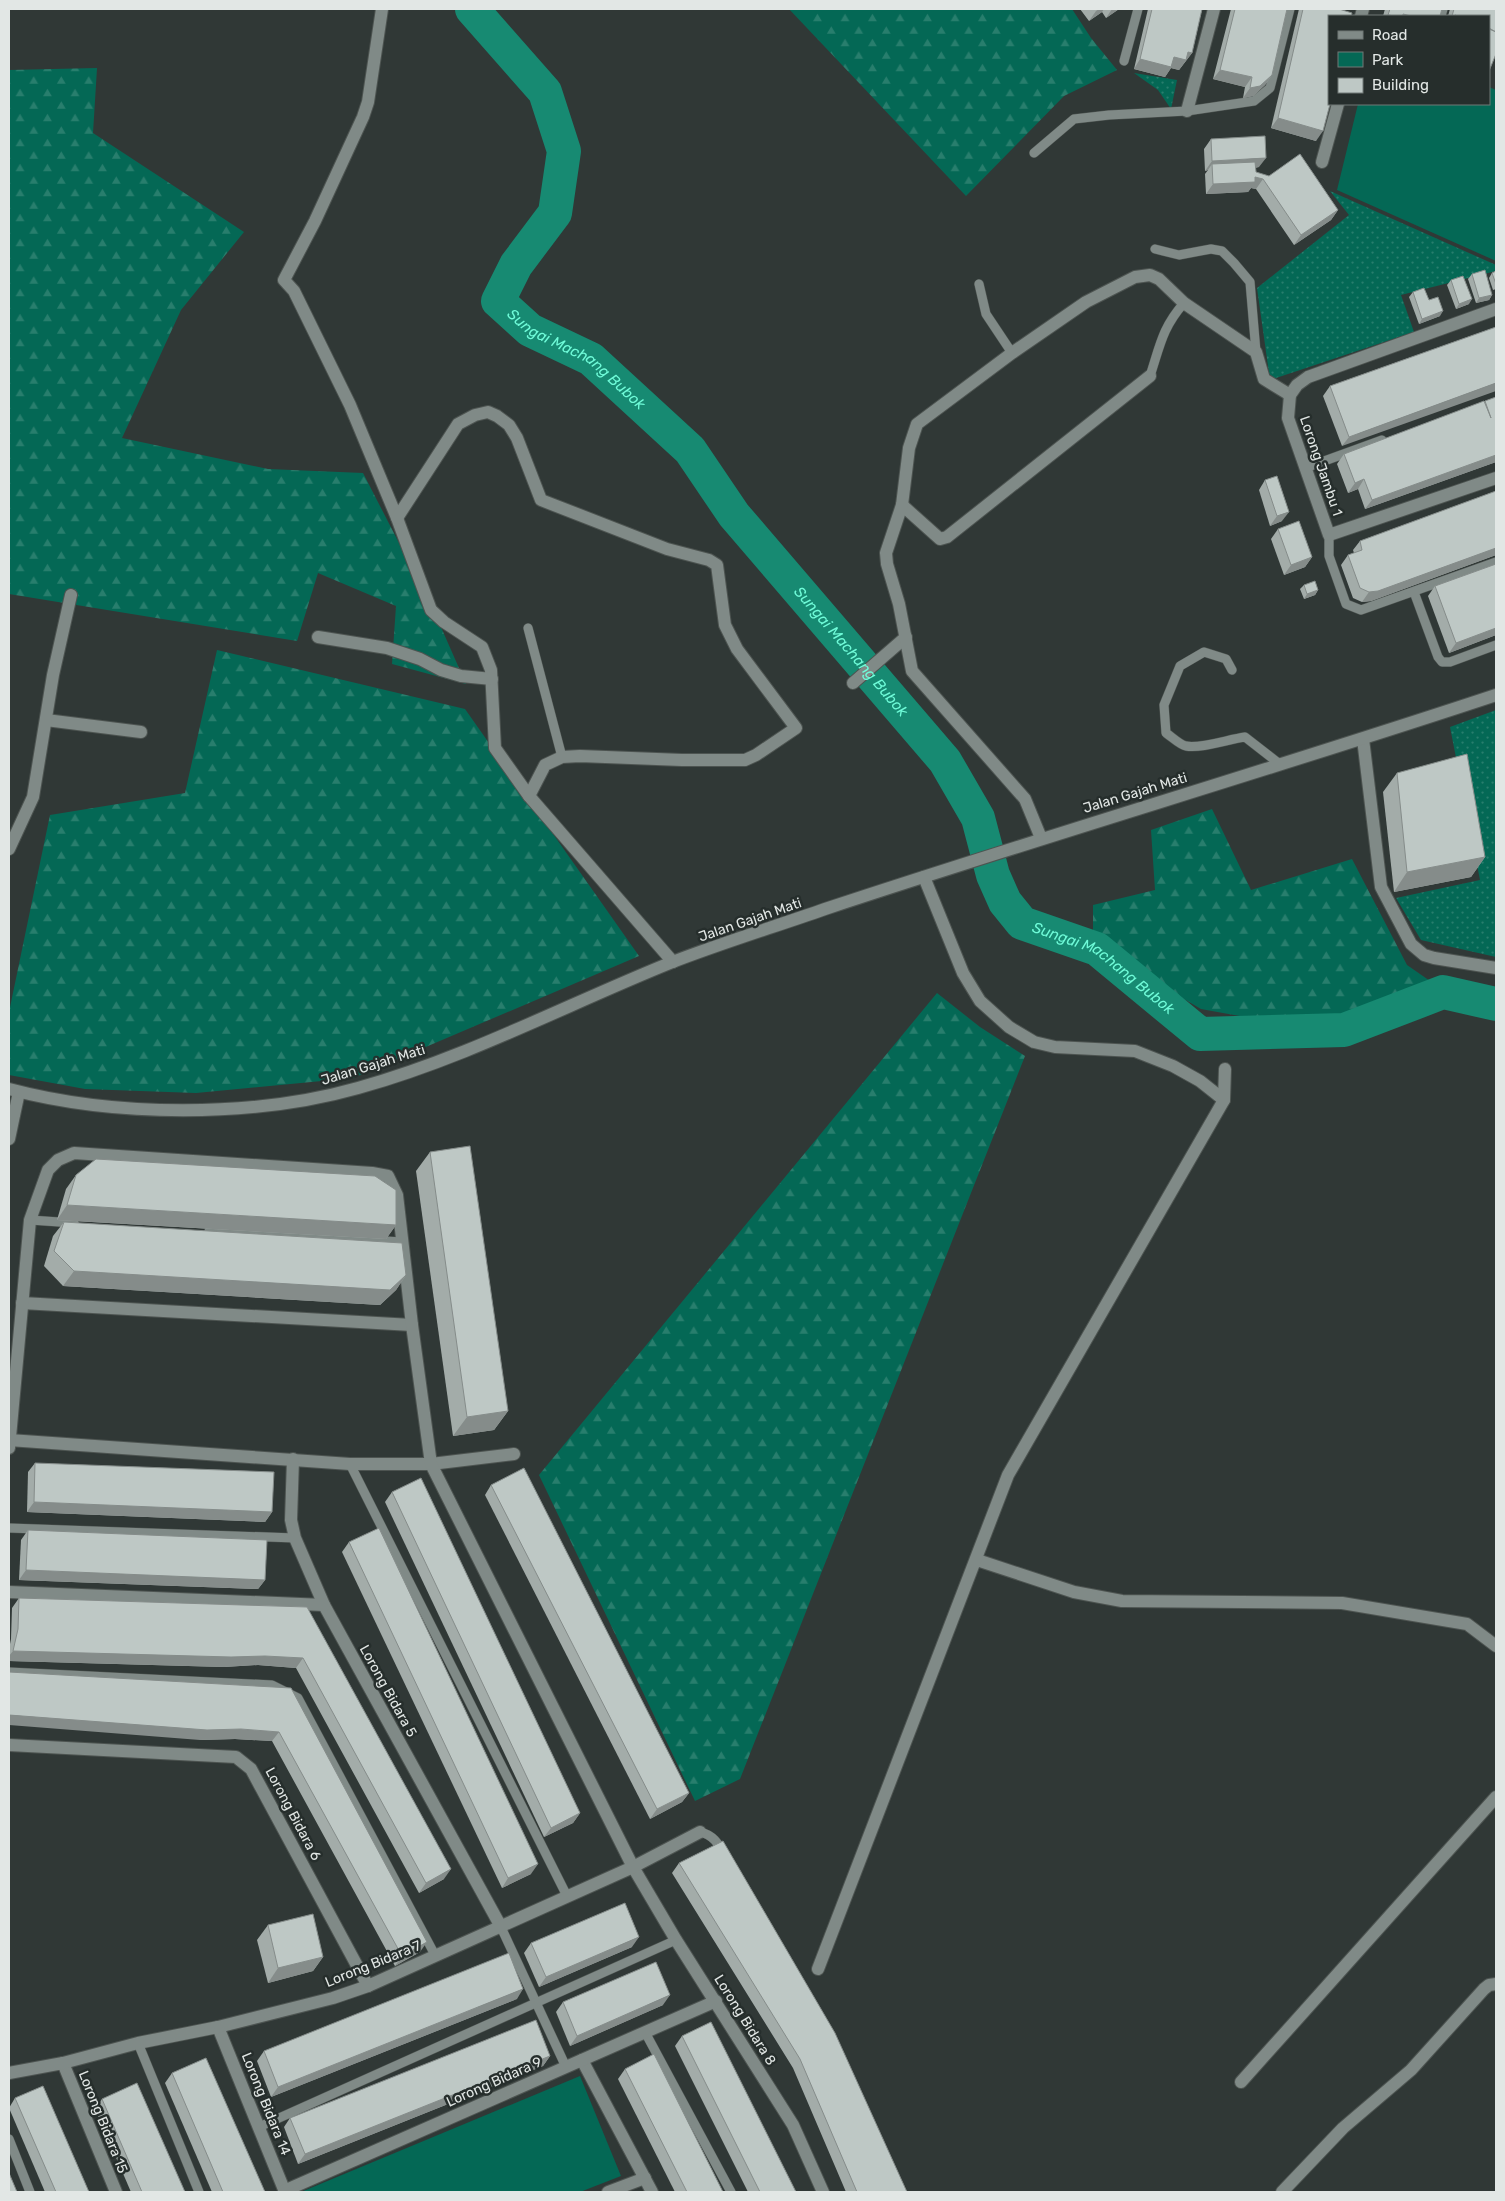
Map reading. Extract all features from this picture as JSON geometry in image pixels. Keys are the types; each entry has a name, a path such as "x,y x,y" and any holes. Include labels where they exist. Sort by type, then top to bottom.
{"street":[{"path":"382,9 368,102 363,117 314,222 284,280 294,291 343,389 398,518 431,610 444,622 482,647 491,670 495,748 529,796 672,962"},
{"path":"1187,111 1214,9"},
{"path":"1322,162 1338,105"},
{"path":"1041,838 1024,799 912,671 886,553 902,506 909,448 918,424 1012,353 1086,302 1135,277 1150,275 1159,279 1184,303 1256,352 1264,379 1290,395 1297,385 1308,377 1496,309"},
{"path":"902,506 934,535 940,539 947,537 1150,376"},
{"name":"Lorong Jambu 1","path":"1290,395 1288,418 1329,536 1496,478"},
{"path":"398,518 458,424 475,415 488,412 509,425 517,438 541,500 667,549 697,556 717,565 725,625 737,649 796,728 746,760 682,760 580,756 562,758 545,765 529,796"},
{"path":"9,849 33,797 52,675 71,595"},
{"path":"318,637 387,648 461,676 492,679"},
{"path":"853,683 906,637"},
{"name":"Jalan Gajah Mati","path":"14,1091 96,1105 159,1110 227,1109 309,1099 358,1088 442,1060 672,962 1041,838 1363,739 1496,695"},
{"path":"46,720 141,732"},
{"path":"1363,739 1381,887 1411,944 1424,955 1434,958 1496,968"},
{"path":"924,877 963,973 980,1001 1009,1027 1034,1042 1055,1047 1135,1050 1173,1066 1200,1081 1224,1100"},
{"path":"818,1969 1008,1476 1224,1100 1224,1069"},
{"path":"9,1139 14,1091"},
{"name":"Lorong Bidara 8","path":"30,1220 48,1170 58,1160 74,1153 372,1173 388,1176 397,1195 431,1464 633,1867 676,1940 793,2125 823,2192"},
{"path":"30,1220 9,1443 350,1464 431,1464 514,1454"},
{"path":"22,1303 412,1325"},
{"name":"Lorong Bidara 5","path":"293,1459 291,1520 296,1538 324,1605 500,1925"},
{"path":"977,1560 1074,1592 1122,1601 1342,1603 1467,1624 1496,1646"},
{"path":"9,1592 324,1605"},
{"name":"Lorong Bidara 6","path":"9,1745 236,1758 251,1769 368,1986"},
{"path":"1240,2082 1496,1797"},
{"name":"Lorong Bidara 7","path":"9,2073 63,2063 138,2043 218,2027 333,1998 368,1986 435,1954 633,1867 700,1832"},
{"path":"1282,2192 1343,2128 1411,2070 1484,1989 1496,1984"},
{"name":"Lorong Bidara 9","path":"285,2192 716,2001"},
{"name":"Lorong Bidara 14","path":"218,2027 285,2192"},
{"path":"582,2060 652,2192"},
{"name":"Lorong Bidara 15","path":"63,2063 116,2192"},
{"path":"608,2192 645,2178"}],"lane":[{"path":"1124,61 1138,9"},
{"path":"1034,153 1074,119 1109,115 1187,111 1254,101 1270,88 1290,9"},
{"path":"1155,249 1179,255 1211,249 1222,251 1234,263 1250,282 1256,352"},
{"path":"979,284 986,314 1012,353"},
{"path":"1150,376 1161,338 1172,317 1184,303"},
{"path":"1305,468 1387,438"},
{"path":"1329,536 1328,556 1346,604 1361,610 1496,562"},
{"path":"1414,592 1438,657 1442,662 1450,662 1496,645"},
{"path":"528,628 562,758"},
{"path":"1232,670 1226,659 1204,652 1180,666 1164,705 1166,733 1186,746 1213,744 1245,737 1281,764"},
{"path":"30,1220 79,1223"},
{"path":"197,1230 403,1242"},
{"path":"350,1464 567,1896"},
{"path":"9,1528 296,1538"},
{"path":"9,1672 272,1685 298,1698 435,1954"},
{"path":"700,1832 708,1834 716,1840 730,1864"},
{"path":"500,1925 566,2067"},
{"path":"259,2127 676,1940"},
{"path":"645,2032 731,2192"},
{"path":"138,2043 199,2192"},
{"path":"9,2139 30,2192"}],"green space":[{"path":"789,9 1072,9 1091,38 1117,70 1064,96 966,196"},
{"path":"97,68 93,133 244,232 181,310 122,438 268,469 363,473 433,609 466,684 392,664 396,606 318,573 297,641 9,594 9,70"},
{"path":"1134,73 1177,80 1171,109 1158,90"},
{"path":"1490,87 1496,90 1496,261 1337,190 1358,105 1490,105"},
{"path":"1330,191 1496,265 1496,271 1401,295 1414,332 1270,380 1257,288 1349,215"},
{"path":"217,650 465,709 639,956 353,1078 196,1093 85,1089 9,1075 9,1012 50,815 185,793"},
{"path":"1496,710 1496,957 1421,940 1396,898 1480,880 1450,727"},
{"path":"1212,809 1251,890 1352,859 1407,965 1433,983 1335,1019 1245,1017 1201,1009 1150,979 1093,935 1093,905 1155,890 1151,830"},
{"path":"937,993 980,1027 1025,1056 740,1779 695,1801 539,1475"},
{"path":"580,2076 621,2176 580,2192 301,2192"}],"building":[{"path":"1152,9 1202,9 1192,53 1188,52 1186,60 1174,57 1171,67 1140,59"},
{"path":"1235,9 1287,9 1272,75 1260,86 1250,88 1252,77 1220,70"},
{"path":"1303,9 1339,9 1352,13 1351,15 1328,15 1328,105 1330,105 1323,131 1278,118"},
{"path":"1390,9 1442,9 1440,15 1388,15"},
{"path":"1454,9 1496,9 1496,32 1490,29 1490,15 1452,15"},
{"path":"1490,29 1496,32 1496,54 1490,69"},
{"path":"1265,136 1266,158 1212,161 1211,139"},
{"path":"1300,154 1338,210 1301,235 1263,179 1255,177 1255,182 1213,184 1212,164 1255,162 1256,172 1269,176"},
{"path":"1485,270 1492,295 1479,298 1472,274"},
{"path":"1496,271 1496,284 1492,273"},
{"path":"1463,276 1472,299 1459,304 1451,280"},
{"path":"1424,288 1429,300 1438,297 1443,311 1422,319 1413,292"},
{"path":"1496,327 1496,383 1349,437 1330,386"},
{"path":"1496,397 1496,455 1372,500 1364,479 1355,483 1344,454 1484,401 1491,418 1485,401"},
{"path":"1277,476 1289,512 1277,516 1265,480"},
{"path":"1496,491 1496,548 1378,591 1369,592 1360,588 1348,555 1362,550 1360,541"},
{"path":"1299,521 1312,557 1291,565 1278,529"},
{"path":"1496,564 1496,628 1456,643 1435,586"},
{"path":"1315,581 1318,590 1307,594 1304,585"},
{"path":"1467,754 1485,857 1407,872 1397,773"},
{"path":"470,1146 508,1411 467,1417 430,1152"},
{"path":"96,1159 375,1176 396,1190 396,1225 67,1205 76,1175"},
{"path":"64,1222 402,1243 406,1275 390,1290 74,1271 54,1251"},
{"path":"35,1463 274,1472 272,1512 34,1502"},
{"path":"524,1468 689,1793 657,1809 491,1485"},
{"path":"421,1478 580,1813 551,1828 392,1492"},
{"path":"379,1528 538,1864 508,1878 349,1542"},
{"path":"28,1530 267,1540 265,1580 26,1570"},
{"path":"19,1598 307,1607 451,1869 426,1883 303,1658 13,1651 18,1629"},
{"path":"9,1672 291,1688 427,1942 402,1956 279,1732 241,1729 207,1730 9,1715"},
{"path":"723,1841 835,2033 907,2192 857,2192 800,2059 679,1863"},
{"path":"625,1903 639,1937 546,1977 531,1943"},
{"path":"313,1914 323,1957 278,1968 268,1925"},
{"path":"509,1953 523,1989 278,2087 264,2051"},
{"path":"656,1962 670,1995 577,2036 563,2002"},
{"path":"536,2020 550,2056 305,2154 290,2118"},
{"path":"711,2022 796,2192 760,2192 682,2036"},
{"path":"654,2054 723,2192 687,2192 625,2069"},
{"path":"206,2058 265,2192 223,2192 172,2073"},
{"path":"137,2083 185,2192 142,2192 102,2099"},
{"path":"43,2086 89,2192 56,2192 15,2098"},
{"path":"9,2173 17,2192 9,2192"}],"waterway":[{"name":"Sungai Machang Bubok","path":"472,9 545,92 564,151 555,213 516,265 498,301 530,330 591,359 690,450 734,515 945,761 978,818 993,875 1005,902 1022,923 1097,949 1200,1034 1344,1030 1443,992 1496,1004"}]}
